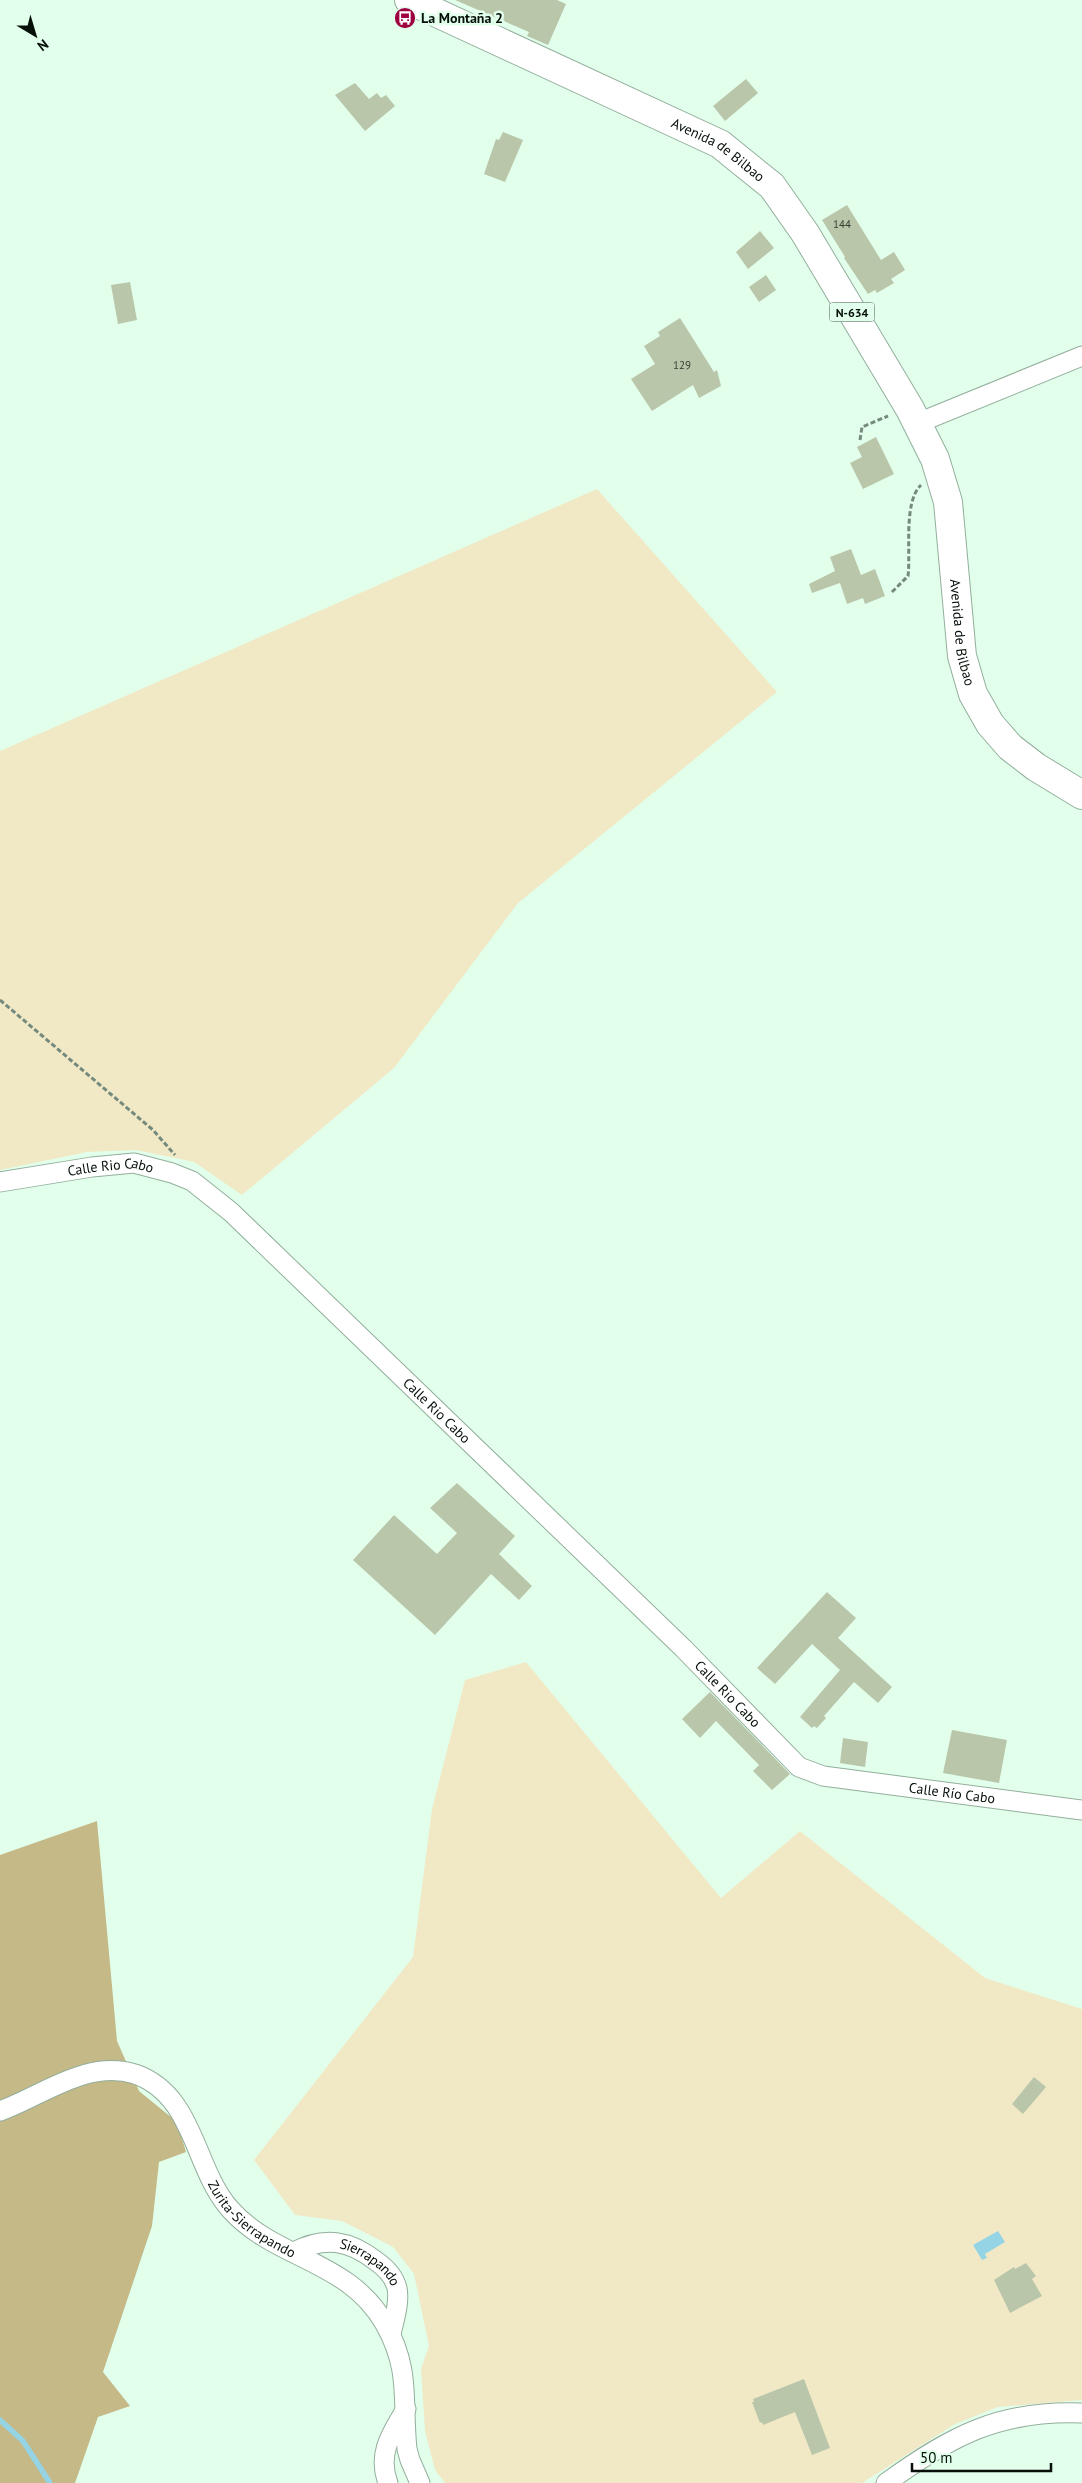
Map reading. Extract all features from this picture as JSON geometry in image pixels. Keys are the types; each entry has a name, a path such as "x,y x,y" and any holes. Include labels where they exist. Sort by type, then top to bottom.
{"highway":[{"name":"Avenida de Bilbao","path":"416,1 720,144 772,186 805,233 914,416 941,475 950,524 962,656 973,694 990,724 1010,747 1036,767 1082,795"}],"street":[{"path":"914,416 1082,356"},
{"name":"Calle Rio Cabo","path":"0,1182 92,1167 134,1163 172,1173 192,1181 238,1219 676,1641 799,1767 823,1776"},
{"name":"Calle Río Cabo","path":"823,1776 1082,1810"},
{"name":"Zurita-Sierrapando","path":"0,2112 68,2081 94,2072 117,2070 144,2078 162,2091 184,2117 210,2180 223,2200 252,2229 348,2282 373,2307 391,2334 404,2372 407,2448 420,2483"},
{"name":"Sierrapando","path":"294,2252 320,2242 338,2242 357,2248 382,2266 394,2280 397,2289 396,2308 391,2334"},
{"path":"388,2483 383,2466 385,2449 406,2408"},
{"path":"886,2483 933,2451 974,2429 1023,2416 1082,2413"}],"path":[{"path":"860,440 862,427 914,416"},
{"path":"892,592 908,576 913,498 917,489 924,482 941,475"},
{"path":"0,1000 153,1130 179,1158"}],"shaded area":[{"path":"597,489 777,692 518,903 394,1068 242,1195 194,1162 136,1150 87,1152 0,1170 0,751"},
{"path":"526,1662 721,1898 800,1831 985,1978 1082,2009 1082,2400 998,2407 955,2424 862,2483 445,2483 435,2470 425,2431 421,2369 429,2346 414,2274 393,2247 342,2221 295,2215 254,2160 413,1957 432,1809 465,1680"},
{"path":"97,1821 117,2041 139,2091 177,2122 186,2152 159,2162 152,2226 103,2372 130,2406 98,2417 75,2483 0,2483 0,1855"}],"water":[{"path":"998,2231 1005,2242 985,2254 987,2258 982,2260 973,2245"}],"building":[{"path":"455,0 557,0 566,4 548,45 527,36 529,32"},
{"path":"746,79 758,93 725,121 713,106"},
{"path":"355,83 369,99 377,93 381,98 386,95 395,106 365,131 335,95"},
{"path":"503,132 523,140 505,182 484,174 496,139 499,140"},
{"path":"847,205 881,260 894,252 905,270 891,279 894,283 877,293 875,290 868,294 822,220"},
{"path":"760,231 774,248 748,269 736,252"},
{"path":"766,275 776,290 759,302 749,287"},
{"path":"130,282 137,320 118,324 111,285"},
{"path":"680,318 714,372 717,370 721,386 699,398 693,385 652,411 631,379 655,364 644,346 660,336 658,332"},
{"path":"876,437 894,474 863,489 850,463 862,457 857,447"},
{"path":"851,549 861,575 875,569 885,596 865,604 863,598 847,604 840,583 812,593 809,584 835,571 830,557"},
{"path":"457,1483 515,1536 499,1554 532,1586 519,1600 491,1574 435,1635 353,1560 394,1515 437,1554 457,1533 430,1508"},
{"path":"827,1592 856,1618 838,1638 892,1687 878,1703 854,1682 824,1716 826,1718 817,1728 814,1726 812,1728 800,1717 840,1670 812,1644 775,1684 757,1668"},
{"path":"710,1692 790,1774 772,1790 753,1771 759,1765 716,1721 700,1738 682,1719"},
{"path":"952,1730 1007,1740 999,1783 943,1773"},
{"path":"843,1738 868,1742 865,1767 840,1763"},
{"path":"1034,2077 1046,2087 1023,2114 1012,2104"},
{"path":"1026,2263 1036,2276 1032,2279 1042,2296 1010,2313 994,2280 1014,2267 1015,2269"},
{"path":"804,2379 830,2448 812,2455 795,2412 763,2425 762,2422 760,2423 752,2402 754,2402 753,2399"}],"waterway":[{"path":"0,2420 23,2441 50,2483"}],"place":[{"name":"La Montaña 2","path":"405,18"}]}
